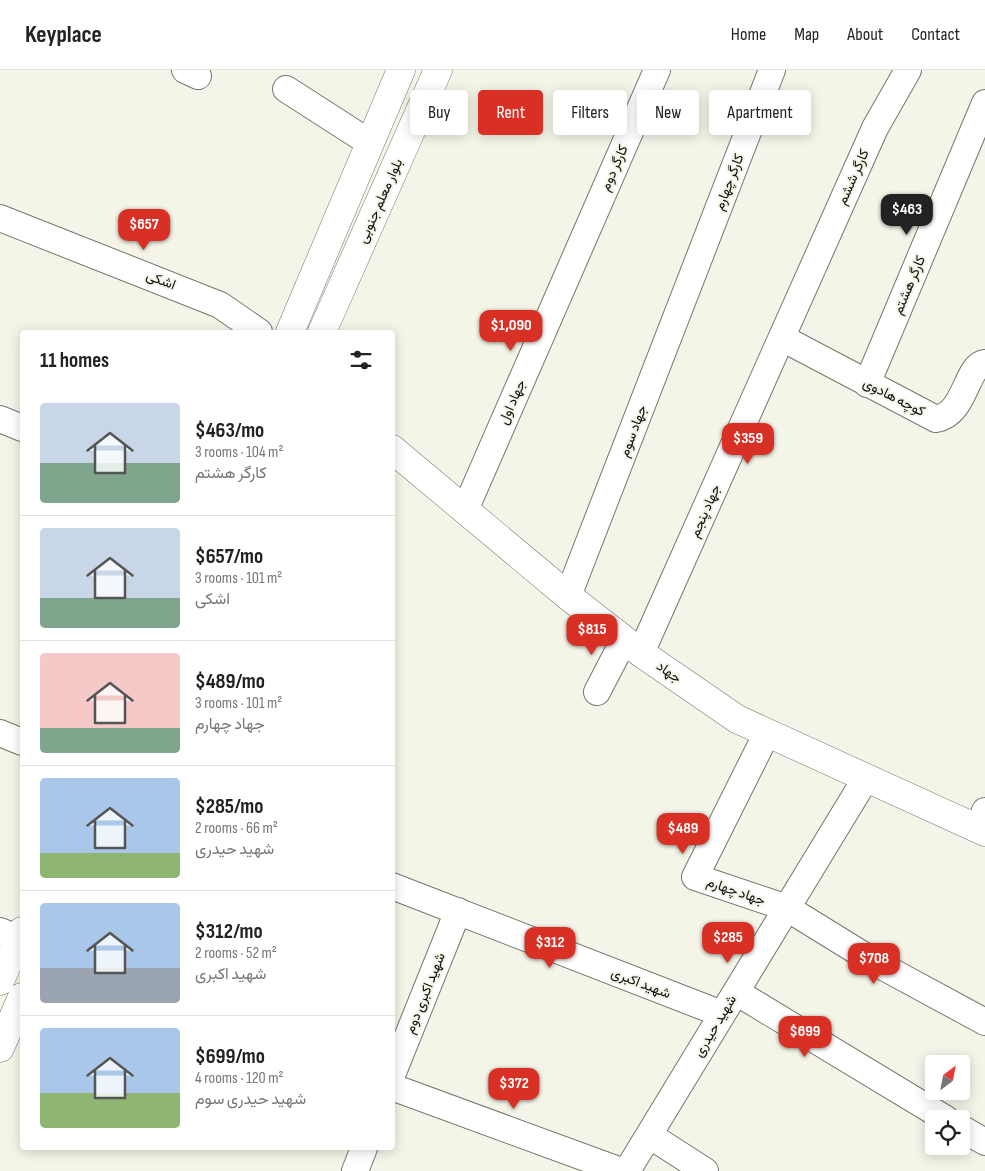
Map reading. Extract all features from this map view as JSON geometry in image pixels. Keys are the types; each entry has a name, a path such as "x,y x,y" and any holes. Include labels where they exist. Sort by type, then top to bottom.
{"main road":[{"path":"291,330 401,70"},
{"name":"بلوار معلم جنوبی","path":"323,330 438,70"},
{"name":"جهاد","path":"395,452 568,596 633,647 737,719 866,778 983,824"},
{"path":"0,981 14,934"},
{"path":"0,1048 20,1002"}],"street":[{"name":"کارگر دوم","path":"595,211 657,70"},
{"name":"کارگر چهارم","path":"697,266 772,70"},
{"name":"کارگر ششم","path":"817,259 875,128 908,70"},
{"path":"286,89 370,143"},
{"name":"کارگر هشتم","path":"868,384 985,103"},
{"name":"جهاد اول","path":"465,510 595,211"},
{"name":"اشکی","path":"0,218 220,305 256,330"},
{"name":"جهاد پنجم","path":"596,692 633,647 782,338 817,259"},
{"name":"جهاد سوم","path":"568,596 697,266"},
{"name":"کوچه هادوی","path":"782,338 936,419 946,417 953,411 977,367 985,363"},
{"path":"0,419 20,427"},
{"path":"0,733 20,741"},
{"name":"جهاد چهارم","path":"767,733 695,877 787,908"},
{"name":"شهید حیدری","path":"626,1171 866,778"},
{"name":"شهید اکبری","path":"395,887 722,1014"},
{"path":"787,908 876,963 985,1022"},
{"name":"شهید اکبری دوم","path":"395,1068 458,911"},
{"path":"736,992 931,1110"},
{"path":"395,1088 621,1171"},
{"path":"970,1133 985,1142"},
{"path":"649,1135 706,1171"},
{"path":"354,1171 363,1150"}]}
